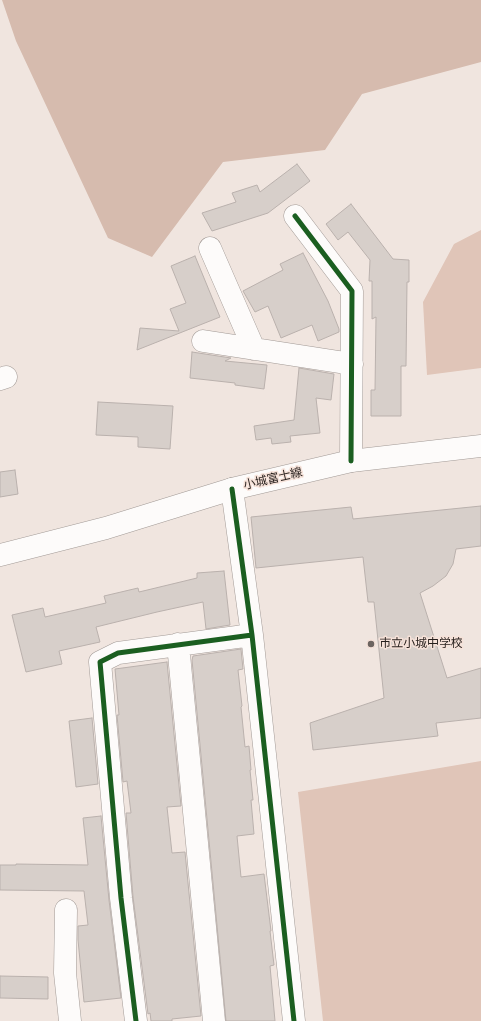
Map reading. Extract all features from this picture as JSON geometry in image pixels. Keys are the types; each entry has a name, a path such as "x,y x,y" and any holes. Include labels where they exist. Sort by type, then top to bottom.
{"street":[{"path":"295,216 352,291 351,461"},
{"path":"210,248 254,349"},
{"path":"203,341 352,364"},
{"name":"小城富士線","path":"0,555 106,528 232,489 351,461 481,446"},
{"path":"232,489 252,635 294,1021"},
{"path":"136,1021 121,898 100,662 118,653 252,635"},
{"path":"178,644 214,1021"},
{"path":"66,910 64,973 70,1021"}],"shaded area":[{"path":"2,0 481,0 481,62 362,94 325,150 223,162 152,257 108,238 16,41"},
{"path":"481,230 481,368 427,375 423,302 454,244"},
{"path":"481,761 481,1021 323,1021 298,792"}],"building":[{"path":"297,164 310,181 268,213 212,231 202,213 236,202 232,193 257,185 260,192"},
{"path":"351,204 393,259 409,260 409,282 407,282 406,366 401,366 401,416 371,416 371,390 375,390 376,317 372,319 372,281 369,281 370,260 348,232 338,240 326,224"},
{"path":"303,253 328,301 339,329 339,332 318,341 312,325 281,338 268,306 255,312 243,291 283,270 280,264"},
{"path":"195,256 220,317 137,350 140,328 179,331 170,309 186,303 171,266"},
{"path":"192,352 231,358 225,361 267,365 264,389 235,385 235,383 190,378"},
{"path":"299,368 334,374 331,400 316,398 320,433 290,436 291,442 272,444 271,438 256,440 254,426 294,420"},
{"path":"98,402 173,406 170,449 138,447 138,437 96,435"},
{"path":"15,470 18,494 0,497 0,472"},
{"path":"481,506 481,546 456,549 453,564 446,576 433,586 420,593 447,678 481,668 481,718 436,723 438,736 313,750 310,723 384,698 374,602 368,602 363,557 256,568 251,517 351,507 353,519"},
{"path":"224,571 230,625 206,629 203,602 157,612 96,627 100,642 59,651 62,664 26,672 12,615 43,608 45,617 106,603 104,596 138,588 139,592 197,578 197,573"},
{"path":"241,649 243,669 238,670 245,747 249,746 254,834 237,836 241,877 264,874 274,965 270,966 275,1021 226,1021 192,660 193,656"},
{"path":"167,662 181,806 167,807 172,853 185,852 201,1016 172,1019 172,1021 151,1021 150,1013 148,1014 133,897 126,813 131,813 127,781 123,782 117,715 119,715 115,669"},
{"path":"92,718 98,784 76,787 69,721"},
{"path":"101,816 109,900 121,998 84,1002 78,926 88,925 84,891 0,890 0,865 88,865 83,818"},
{"path":"0,976 48,977 48,999 0,998"}],"cycle path":[{"path":"295,216 352,291 351,461"},
{"path":"232,489 252,635 294,1021"},
{"path":"136,1021 121,898 100,662 118,653 252,635"}],"place":[{"name":"市立小城中学校","path":"371,644"}]}
